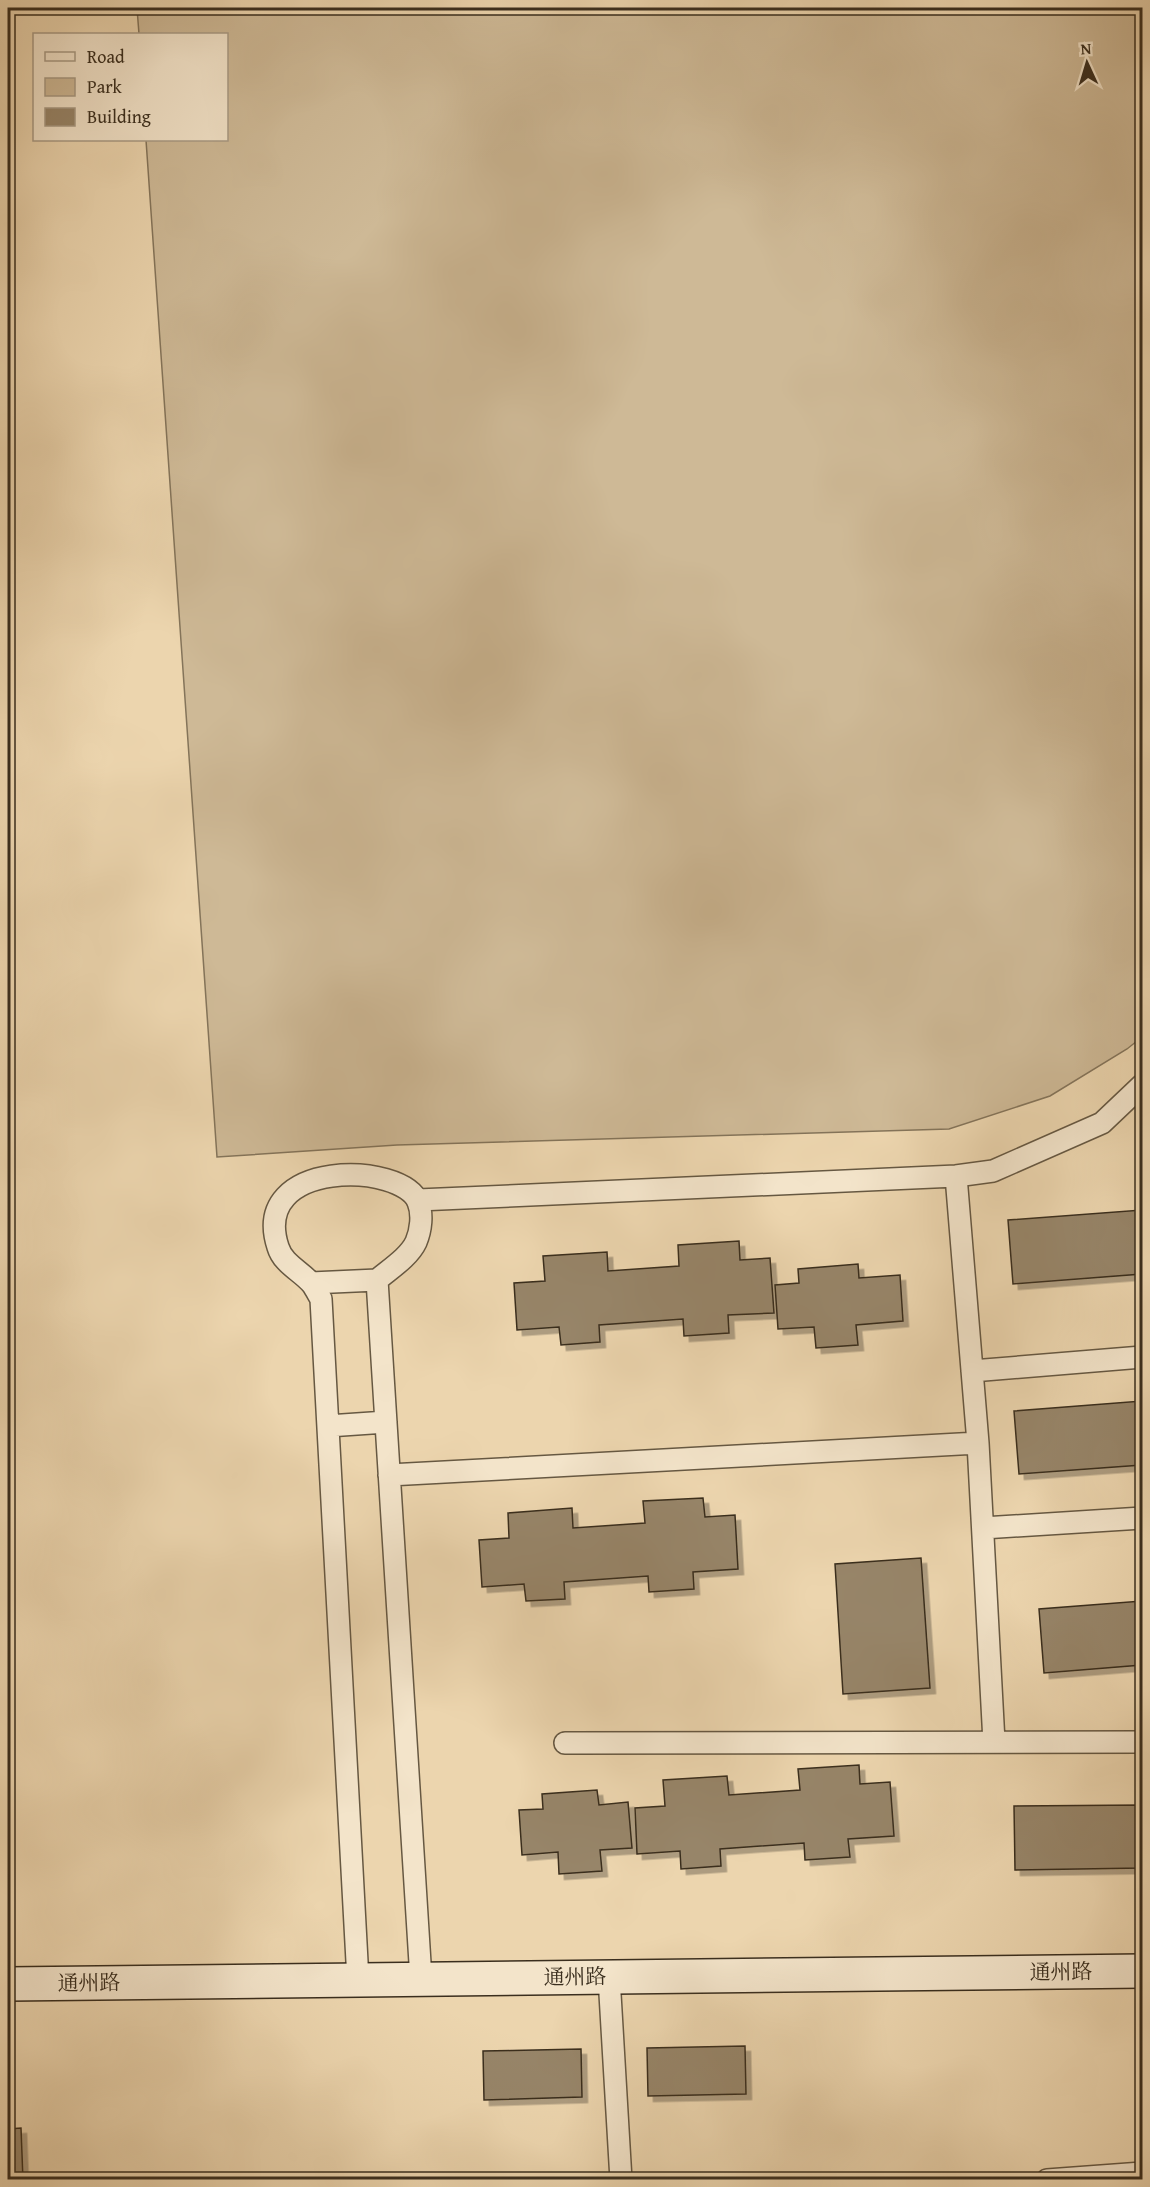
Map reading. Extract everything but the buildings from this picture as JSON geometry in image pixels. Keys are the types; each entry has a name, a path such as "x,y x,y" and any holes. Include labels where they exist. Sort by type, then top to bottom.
{"street":[{"name":"通州路","path":"8,1984 1143,1971"}],"lane":[{"path":"418,1200 956,1176 993,1171 1102,1124 1143,1085"},
{"path":"311,1283 377,1280 398,1263 416,1243 421,1222 418,1200 407,1189 384,1179 362,1176 318,1178 296,1187 278,1206 274,1227 279,1250 294,1270 311,1283 321,1299 358,1980"},
{"path":"956,1176 978,1443 994,1742"},
{"path":"377,1280 421,1979"},
{"path":"972,1371 1143,1357"},
{"path":"328,1426 386,1422"},
{"path":"389,1476 978,1443"},
{"path":"982,1528 1143,1518"},
{"path":"565,1743 1143,1742"},
{"path":"609,1977 621,2180"},
{"path":"1047,2180 1143,2173"}],"green space":[{"path":"137,8 1142,8 1142,1037 1127,1049 1050,1096 949,1129 397,1145 217,1157 146,141 228,141 228,33 139,33"}]}
